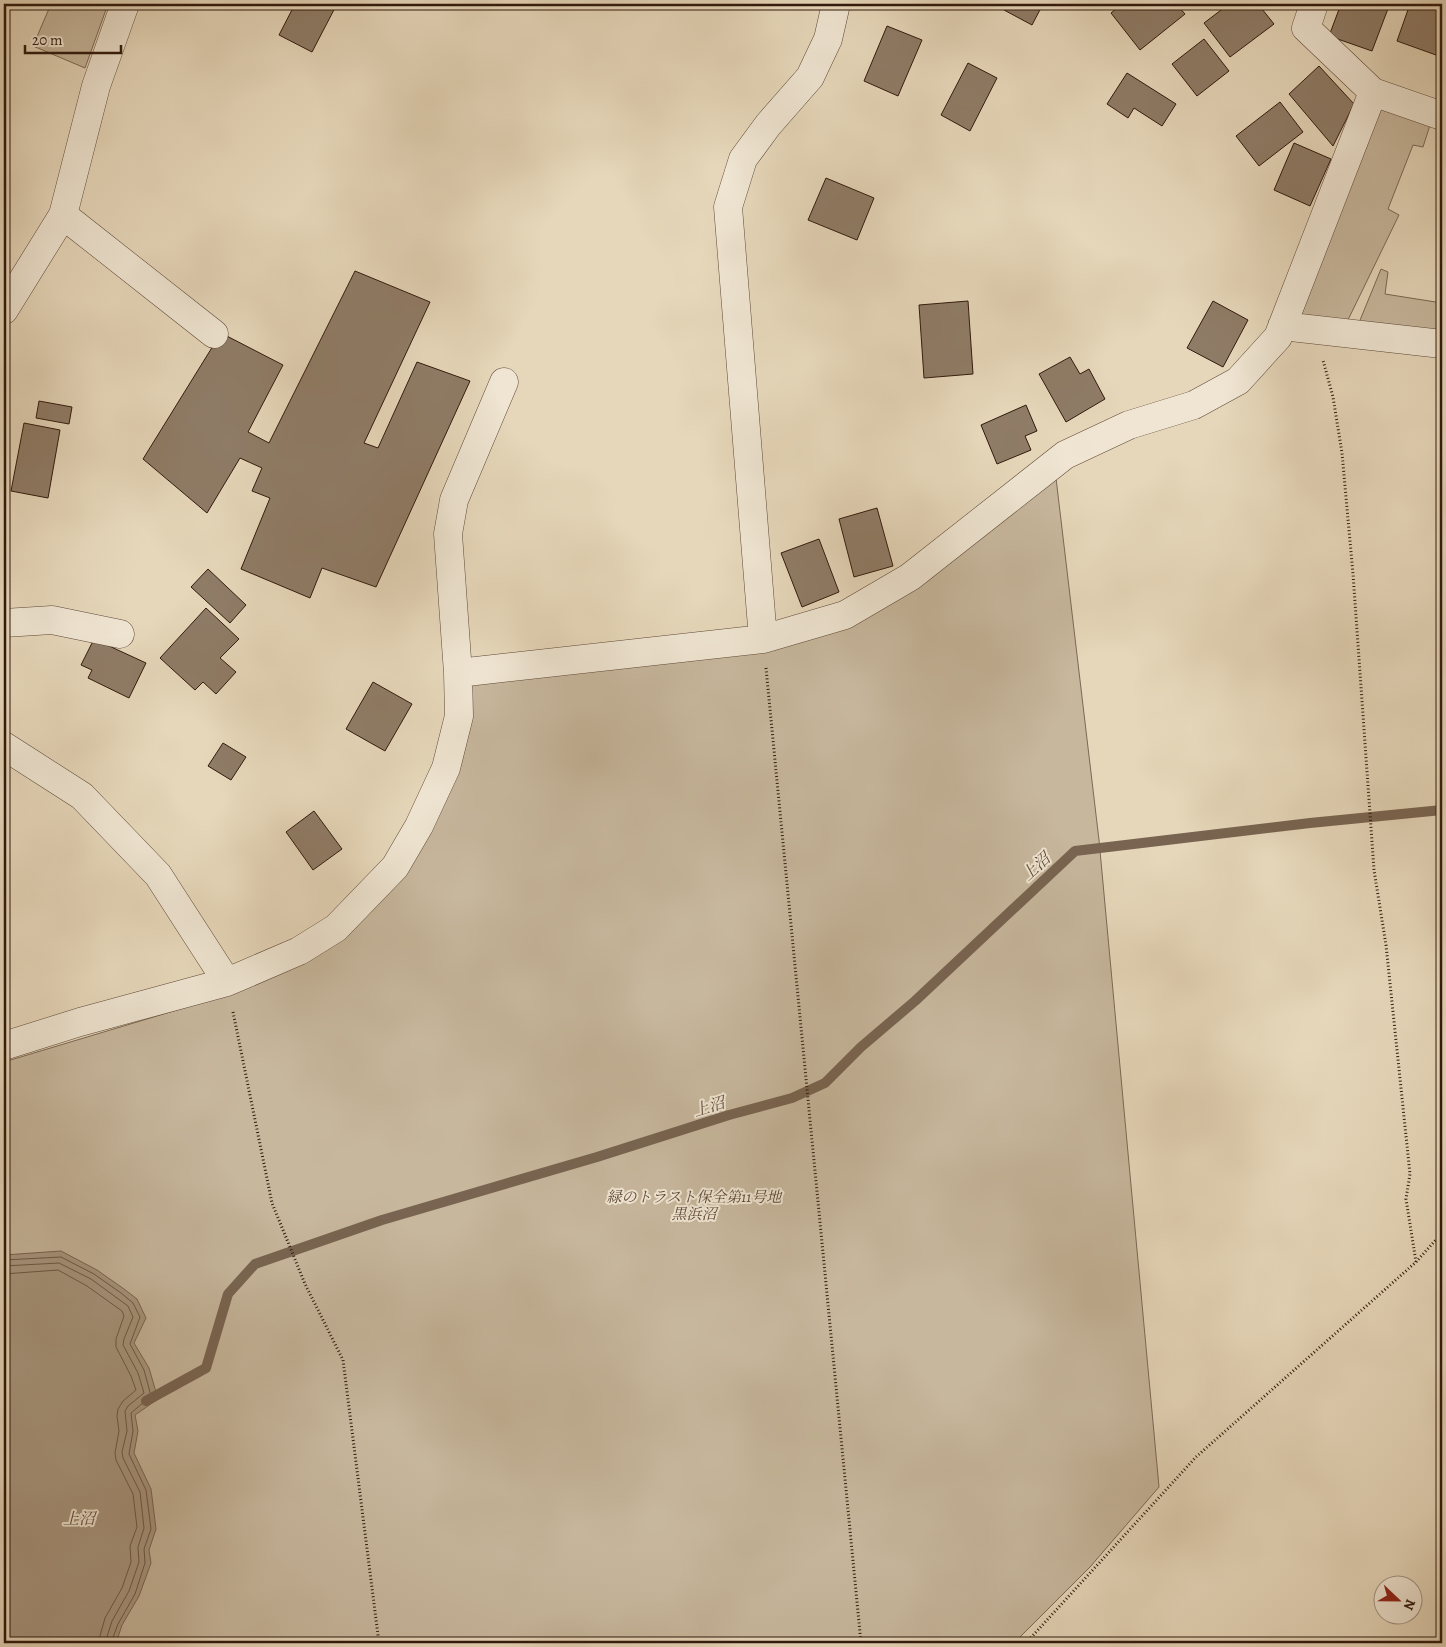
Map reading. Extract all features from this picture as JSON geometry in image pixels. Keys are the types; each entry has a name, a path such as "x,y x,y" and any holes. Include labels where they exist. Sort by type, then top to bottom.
{"street":[{"path":"4,310 63,215 96,86 125,4"},
{"path":"763,639 728,207 743,159 768,125 810,77 828,39 836,4"},
{"path":"1314,4 1306,28 1373,92 1442,115"},
{"path":"458,673 763,639 845,615 910,577 1065,455 1128,425 1194,406 1238,381 1278,337 1373,92"},
{"path":"63,215 214,334"},
{"path":"1282,326 1442,344"},
{"path":"4,1046 80,1022 227,982 298,951 336,928 395,867 419,826 446,768 459,716 458,673 448,534 454,500 504,382"},
{"path":"4,624 52,620 120,634"},
{"path":"4,746 82,796 158,875 227,982"}],"path":[{"path":"1316,329 1332,397 1342,453 1353,574 1374,870 1386,945 1410,1174 1406,1199 1416,1262"},
{"path":"763,639 861,1643"},
{"path":"227,982 272,1203 305,1284 343,1360 379,1643"},
{"path":"1026,1643 1196,1457 1416,1262 1442,1234"}],"green space":[{"path":"51,4 108,4 85,68 33,46"},
{"path":"1383,107 1431,122 1423,147 1413,145 1388,209 1399,215 1346,324 1303,319 1296,305 1373,110"},
{"path":"1381,269 1388,272 1385,294 1442,303 1442,334 1358,325"},
{"name":"緑のトラスト保全第11号地 黒浜沼","path":"1056,478 1099,840 1159,1487 1090,1567 1014,1643 4,1643 4,1062 220,997 375,904 463,729 473,684 773,647"}],"water":[{"name":"上沼","path":"61,1251 97,1270 137,1299 146,1318 134,1343 149,1368 158,1399 135,1415 138,1431 134,1453 151,1489 156,1529 149,1550 151,1563 139,1596 122,1625 116,1643 4,1643 4,1255"}],"building":[{"path":"295,4 337,4 312,52 279,35"},
{"path":"1007,4 1043,4 1032,25 1004,10"},
{"path":"1122,4 1176,4 1185,14 1140,50 1111,13"},
{"path":"1229,4 1258,4 1274,24 1230,57 1204,23"},
{"path":"1341,4 1383,4 1389,6 1372,51 1329,36"},
{"path":"1410,4 1442,4 1442,37 1436,55 1397,41"},
{"path":"887,26 922,40 898,96 864,81"},
{"path":"1204,39 1229,71 1197,96 1172,64"},
{"path":"968,63 997,78 970,131 941,115"},
{"path":"1319,66 1354,104 1333,146 1289,94"},
{"path":"1127,73 1176,104 1162,126 1134,108 1128,118 1107,104"},
{"path":"1280,102 1303,132 1259,166 1236,136"},
{"path":"1294,143 1331,159 1310,206 1274,190"},
{"path":"826,178 874,198 857,240 808,220"},
{"path":"355,271 430,302 364,443 378,448 417,362 470,381 376,587 322,568 310,598 241,569 270,498 252,491 262,468 240,458 207,513 143,459 221,333 283,365 248,432 269,443"},
{"path":"968,301 973,374 924,378 919,305"},
{"path":"1213,301 1248,320 1223,367 1187,348"},
{"path":"1070,357 1080,374 1089,369 1105,399 1066,422 1039,374"},
{"path":"39,401 72,407 69,424 36,418"},
{"path":"1026,405 1037,431 1025,436 1031,450 997,464 981,425"},
{"path":"24,423 60,430 48,498 11,491"},
{"path":"877,508 893,566 854,577 839,519"},
{"path":"819,539 839,592 802,607 781,553"},
{"path":"208,569 246,605 230,623 191,587"},
{"path":"206,608 239,639 220,658 236,672 216,694 203,682 195,690 160,658"},
{"path":"94,639 146,663 129,698 88,678 92,670 81,665"},
{"path":"373,682 412,704 385,751 346,729"},
{"path":"223,743 246,757 231,780 208,766"},
{"path":"314,811 342,849 313,870 286,832"}],"waterway":[{"name":"上沼","path":"146,1401 206,1368 228,1294 255,1264 382,1220 597,1157 729,1115 792,1098 825,1083 861,1047 915,1001 1075,851 1310,823 1442,810"}]}
